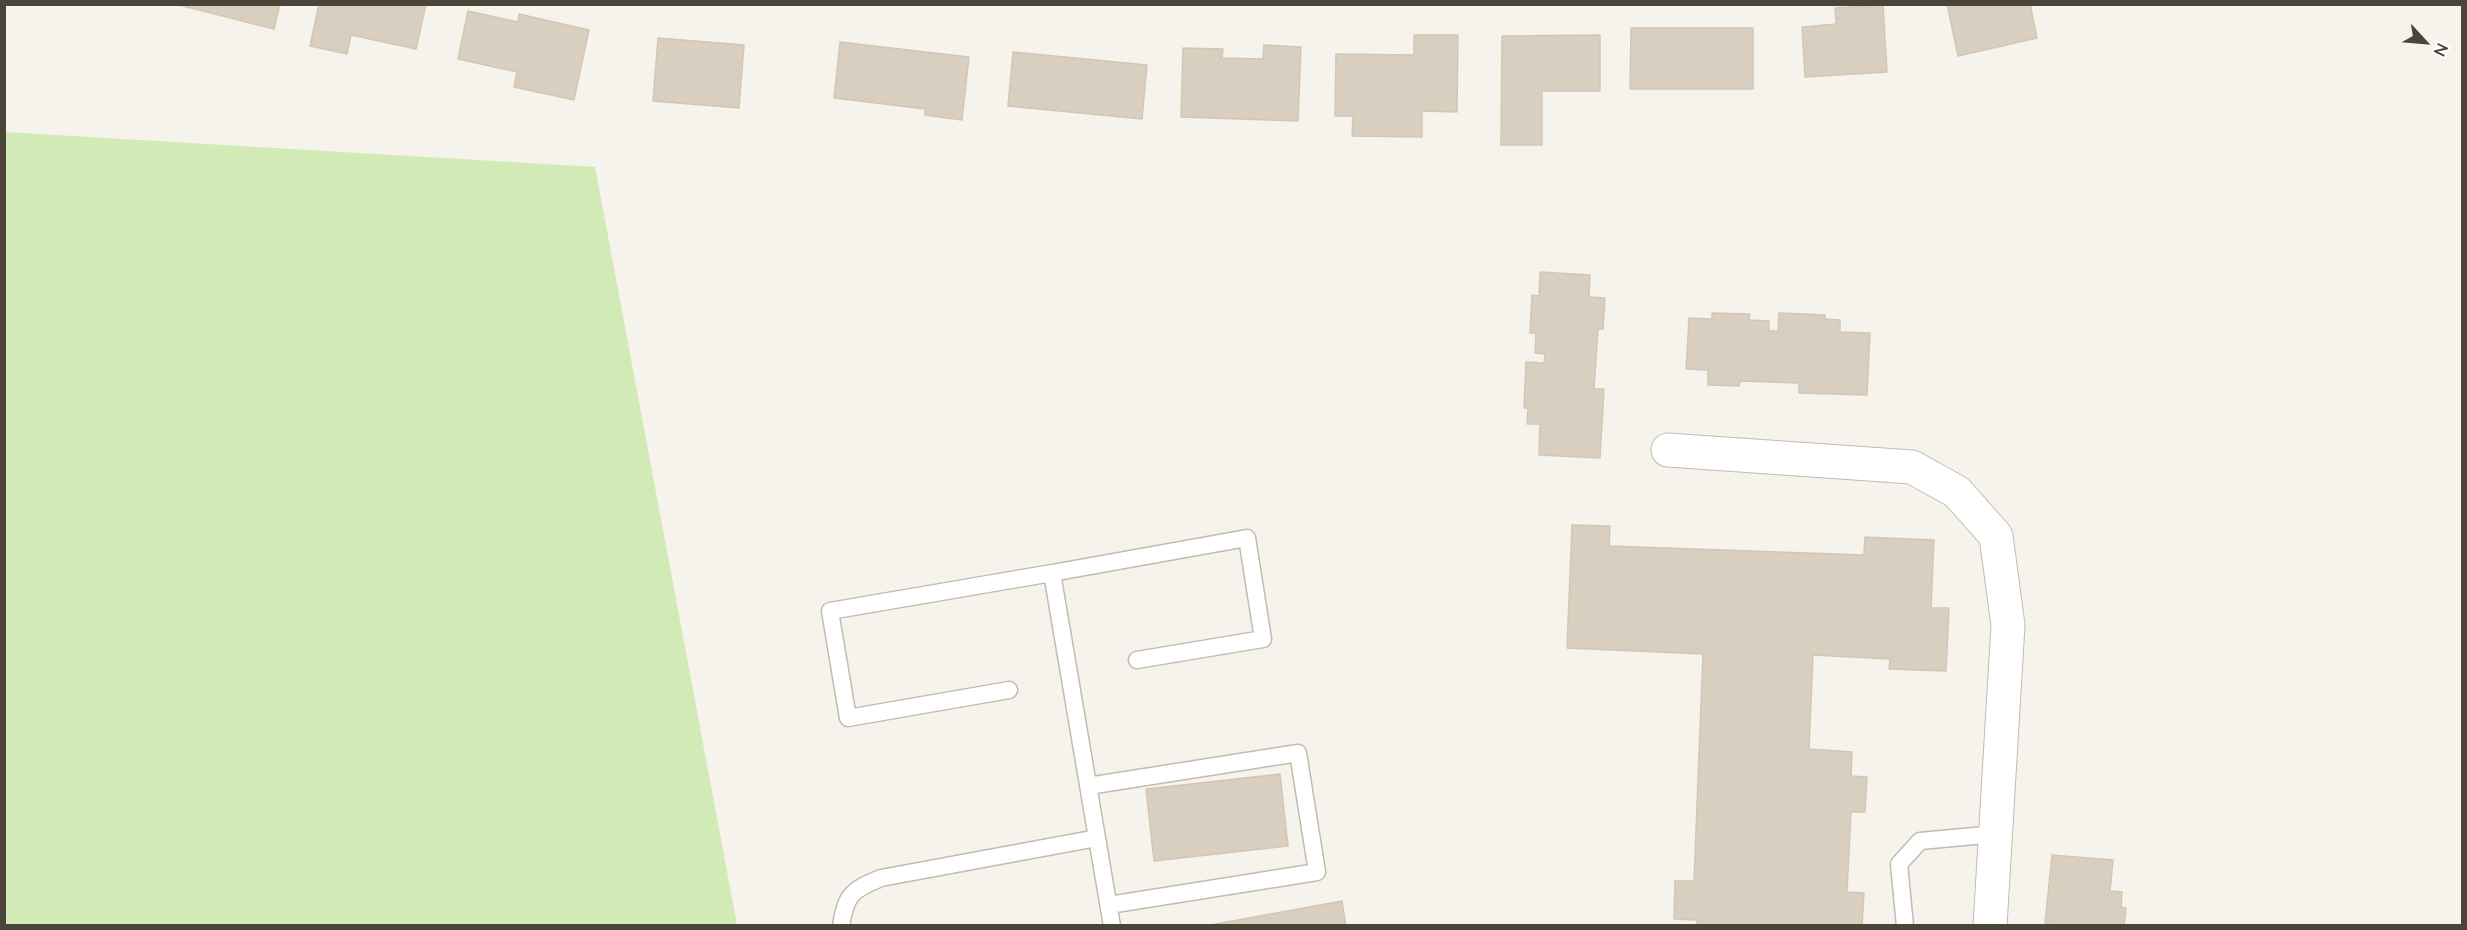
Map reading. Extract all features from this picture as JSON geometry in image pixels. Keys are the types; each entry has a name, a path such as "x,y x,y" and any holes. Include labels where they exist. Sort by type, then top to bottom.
{"street":[{"path":"1668,450 1912,467 1958,492 1996,536 2008,625 1990,926"}],"lane":[{"path":"1009,690 848,718 830,611 1247,538 1263,639 1137,660"},
{"path":"1052,573 1112,926"},
{"path":"1088,786 1298,753 1317,872 1109,905"},
{"path":"1905,926 1899,864 1920,842 1996,834"},
{"path":"841,926 844,905 858,887 881,878 1097,838"}],"green space":[{"path":"5,132 595,167 737,925 5,925"}],"building":[{"path":"175,4 280,4 274,29"},
{"path":"319,4 426,4 416,49 351,35 347,54 310,46"},
{"path":"1947,4 2030,4 2037,38 1958,56"},
{"path":"1883,5 1887,72 1805,77 1802,27 1836,24 1835,8"},
{"path":"468,11 518,22 519,14 589,30 574,100 514,87 517,72 458,59"},
{"path":"1631,28 1753,28 1753,89 1630,89"},
{"path":"1414,35 1458,35 1457,112 1422,111 1422,137 1352,136 1353,116 1335,116 1336,54 1414,55"},
{"path":"1600,35 1600,91 1542,91 1542,145 1501,145 1502,36"},
{"path":"658,38 744,45 739,108 653,101"},
{"path":"840,42 969,57 962,120 925,115 925,109 834,98"},
{"path":"1264,45 1301,47 1298,121 1181,117 1183,48 1223,49 1222,58 1263,59"},
{"path":"1013,52 1147,65 1142,119 1008,106"},
{"path":"1540,272 1590,275 1589,297 1605,298 1603,329 1598,329 1594,389 1604,389 1600,458 1539,455 1540,424 1527,424 1528,408 1524,408 1526,362 1544,363 1545,354 1535,353 1536,333 1530,333 1532,295 1539,296"},
{"path":"1712,313 1750,314 1749,320 1769,321 1769,331 1778,331 1779,313 1825,315 1825,319 1840,320 1840,332 1870,333 1867,395 1799,393 1799,383 1740,381 1739,386 1708,385 1708,370 1686,369 1689,318 1712,319"},
{"path":"1572,525 1610,526 1609,546 1864,555 1865,537 1934,540 1931,608 1949,608 1946,671 1889,669 1890,659 1813,655 1809,749 1852,752 1851,776 1867,777 1865,812 1851,812 1847,892 1864,893 1862,926 1697,926 1697,920 1674,919 1675,881 1694,881 1703,654 1567,648"},
{"path":"1280,774 1288,846 1154,861 1146,789"},
{"path":"2052,855 2113,860 2110,891 2122,892 2121,907 2126,908 2124,926 2054,926 2054,924 2045,923"},
{"path":"1342,901 1346,926 1205,926"}]}
